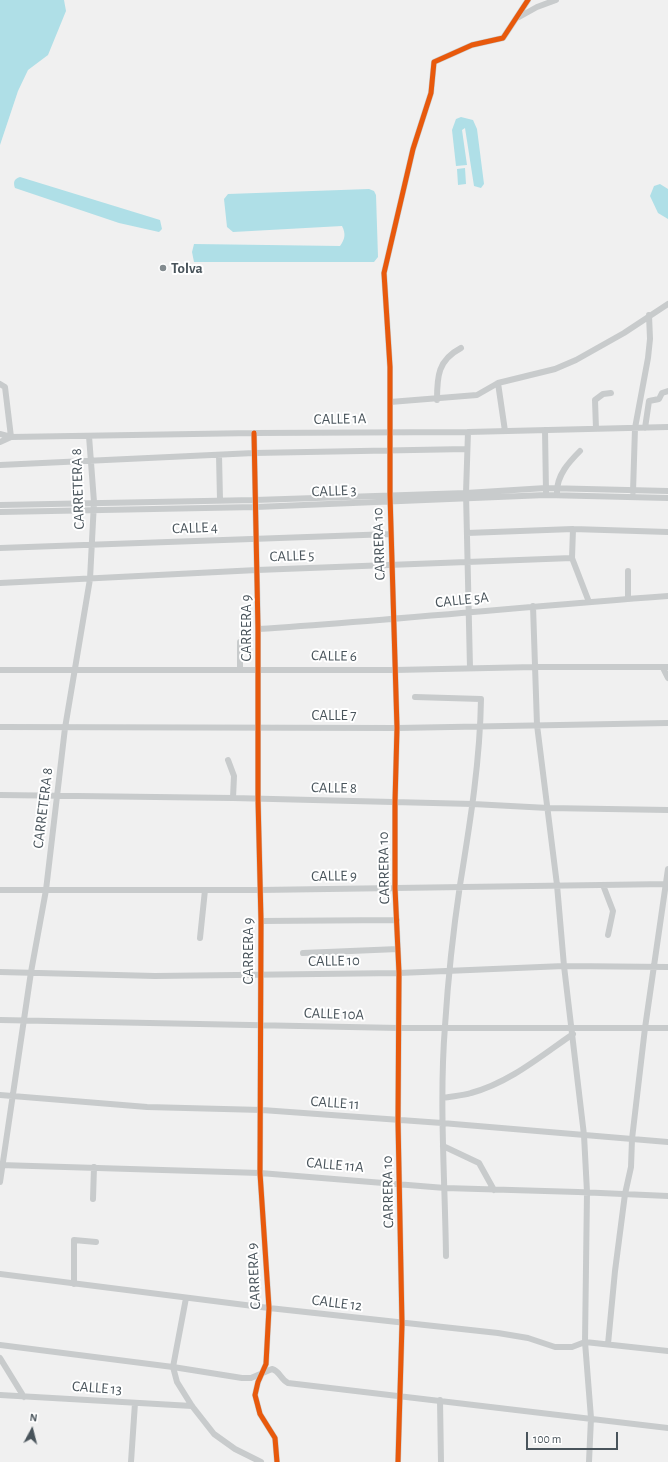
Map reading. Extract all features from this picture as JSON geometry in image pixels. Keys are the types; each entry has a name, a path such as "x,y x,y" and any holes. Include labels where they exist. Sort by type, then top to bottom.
{"street":[{"path":"514,21 528,0"},
{"path":"514,21 523,13 554,0"},
{"name":"CARRERA 10","path":"398,1462 402,1324 398,1121 399,973 395,888 397,728 390,502 390,367 384,273 413,149 431,93 434,62 472,45 503,38 514,21"},
{"path":"390,402 437,400 477,396 498,383 555,369 576,360 624,333 649,315 668,304"},
{"path":"633,492 635,428 648,358 650,339 649,315"},
{"path":"437,400 437,383 440,370 446,358 461,348"},
{"path":"498,383 505,431"},
{"path":"0,384 5,387 11,438"},
{"path":"645,428 649,401 659,399 662,393 668,390"},
{"path":"596,429 595,400 603,394 611,393"},
{"name":"CALLE 1A","path":"0,442 11,438 89,436 254,433 468,432 668,427"},
{"path":"545,430 546,492"},
{"path":"468,432 466,496 470,668"},
{"name":"CARRERA 9","path":"254,433 258,629 258,799 261,921 260,1024 262,1110 260,1172 269,1308 267,1357 255,1395 257,1406 275,1438 277,1462"},
{"name":"CALLE 1A","path":"0,434 11,438"},
{"name":"CARRETERA 8","path":"0,1182 1,1165 30,972 46,890 74,670 90,579 94,502 89,436"},
{"path":"0,465 254,453 467,449"},
{"path":"556,492 558,482 567,465 580,451"},
{"path":"219,455 220,500"},
{"name":"CALLE 3","path":"0,512 256,508 390,502 546,492 668,491"},
{"name":"CALLE 3","path":"633,492 668,498"},
{"name":"CALLE 3","path":"0,505 255,500 390,495 466,496"},
{"path":"467,533 573,529 668,532"},
{"path":"573,529 572,558 589,602"},
{"name":"CALLE 4","path":"0,548 391,534"},
{"name":"CALLE 5","path":"0,583 257,570 572,558"},
{"path":"628,571 628,599"},
{"name":"CALLE 5A","path":"258,629 394,620 533,606 668,596"},
{"path":"533,606 537,725 557,885 564,966 584,1135 587,1192 585,1342 591,1418 589,1462"},
{"path":"240,642 240,669"},
{"name":"CALLE 6","path":"0,670 258,668 395,670 534,667 665,668"},
{"path":"665,668 668,678"},
{"path":"415,697 480,698 480,726 473,804 460,887 450,969 445,1028 442,1123 446,1256"},
{"name":"CALLE 7","path":"0,727 397,728 668,723"},
{"path":"228,760 234,776 233,798"},
{"name":"CALLE 8","path":"0,795 233,798 473,804 548,808 668,810"},
{"path":"608,1344 625,1194 631,1166 632,1139 645,1028 668,869"},
{"name":"CALLE 9","path":"0,890 260,890 667,884"},
{"path":"603,885 613,911 608,935"},
{"path":"200,938 205,890"},
{"path":"261,921 397,920"},
{"path":"303,953 398,950"},
{"name":"CALLE 10","path":"0,972 155,976 399,973 450,969 564,966 668,967"},
{"name":"CALLE 10A","path":"0,1020 260,1024 399,1028 668,1028"},
{"path":"443,1098 471,1093 517,1073 573,1034"},
{"name":"CALLE 11","path":"0,1095 147,1107 262,1110 668,1142"},
{"path":"443,1146 479,1163 494,1190"},
{"name":"CALLE 11A","path":"1,1165 260,1172 445,1188 668,1196"},
{"path":"93,1199 94,1167"},
{"path":"74,1284 74,1240 96,1242"},
{"name":"CALLE 12","path":"0,1274 402,1324 498,1333 528,1338 555,1347 572,1347 585,1342 668,1351"},
{"path":"186,1298 173,1367 177,1382 192,1406 214,1434 235,1449 261,1462"},
{"path":"0,1345 173,1367 242,1378 251,1378 270,1369 277,1370 283,1380 288,1383 668,1428"},
{"path":"0,1358 24,1396"},
{"name":"CALLE 13","path":"0,1395 192,1406"},
{"path":"440,1400 442,1462"},
{"path":"131,1462 135,1403"}],"water":[{"path":"0,0 64,0 66,11 48,55 28,70 18,91 0,145"},
{"path":"461,117 473,120 477,129 484,184 481,188 474,186 465,128 462,130 467,165 456,166 452,130 456,119"},
{"path":"465,168 466,184 458,185 457,169"},
{"path":"20,177 160,220 162,229 159,232 119,223 15,188 14,181"},
{"path":"660,184 668,189 668,219 658,213 650,196 654,186"},
{"path":"369,189 374,191 376,195 378,257 374,262 194,262 192,252 194,244 340,246 343,241 344,232 342,226 233,232 227,227 224,199 228,194"}],"cycle path":[{"path":"398,1462 402,1324 398,1121 399,973 395,888 397,728 390,495 390,367 384,273 413,149 431,93 434,62 472,45 503,38 528,0"},
{"path":"254,433 258,629 258,799 261,921 260,1173 269,1308 266,1364 258,1382 255,1395 260,1414 275,1438 277,1462"}],"place":[{"name":"Tolva","path":"163,268"}]}
